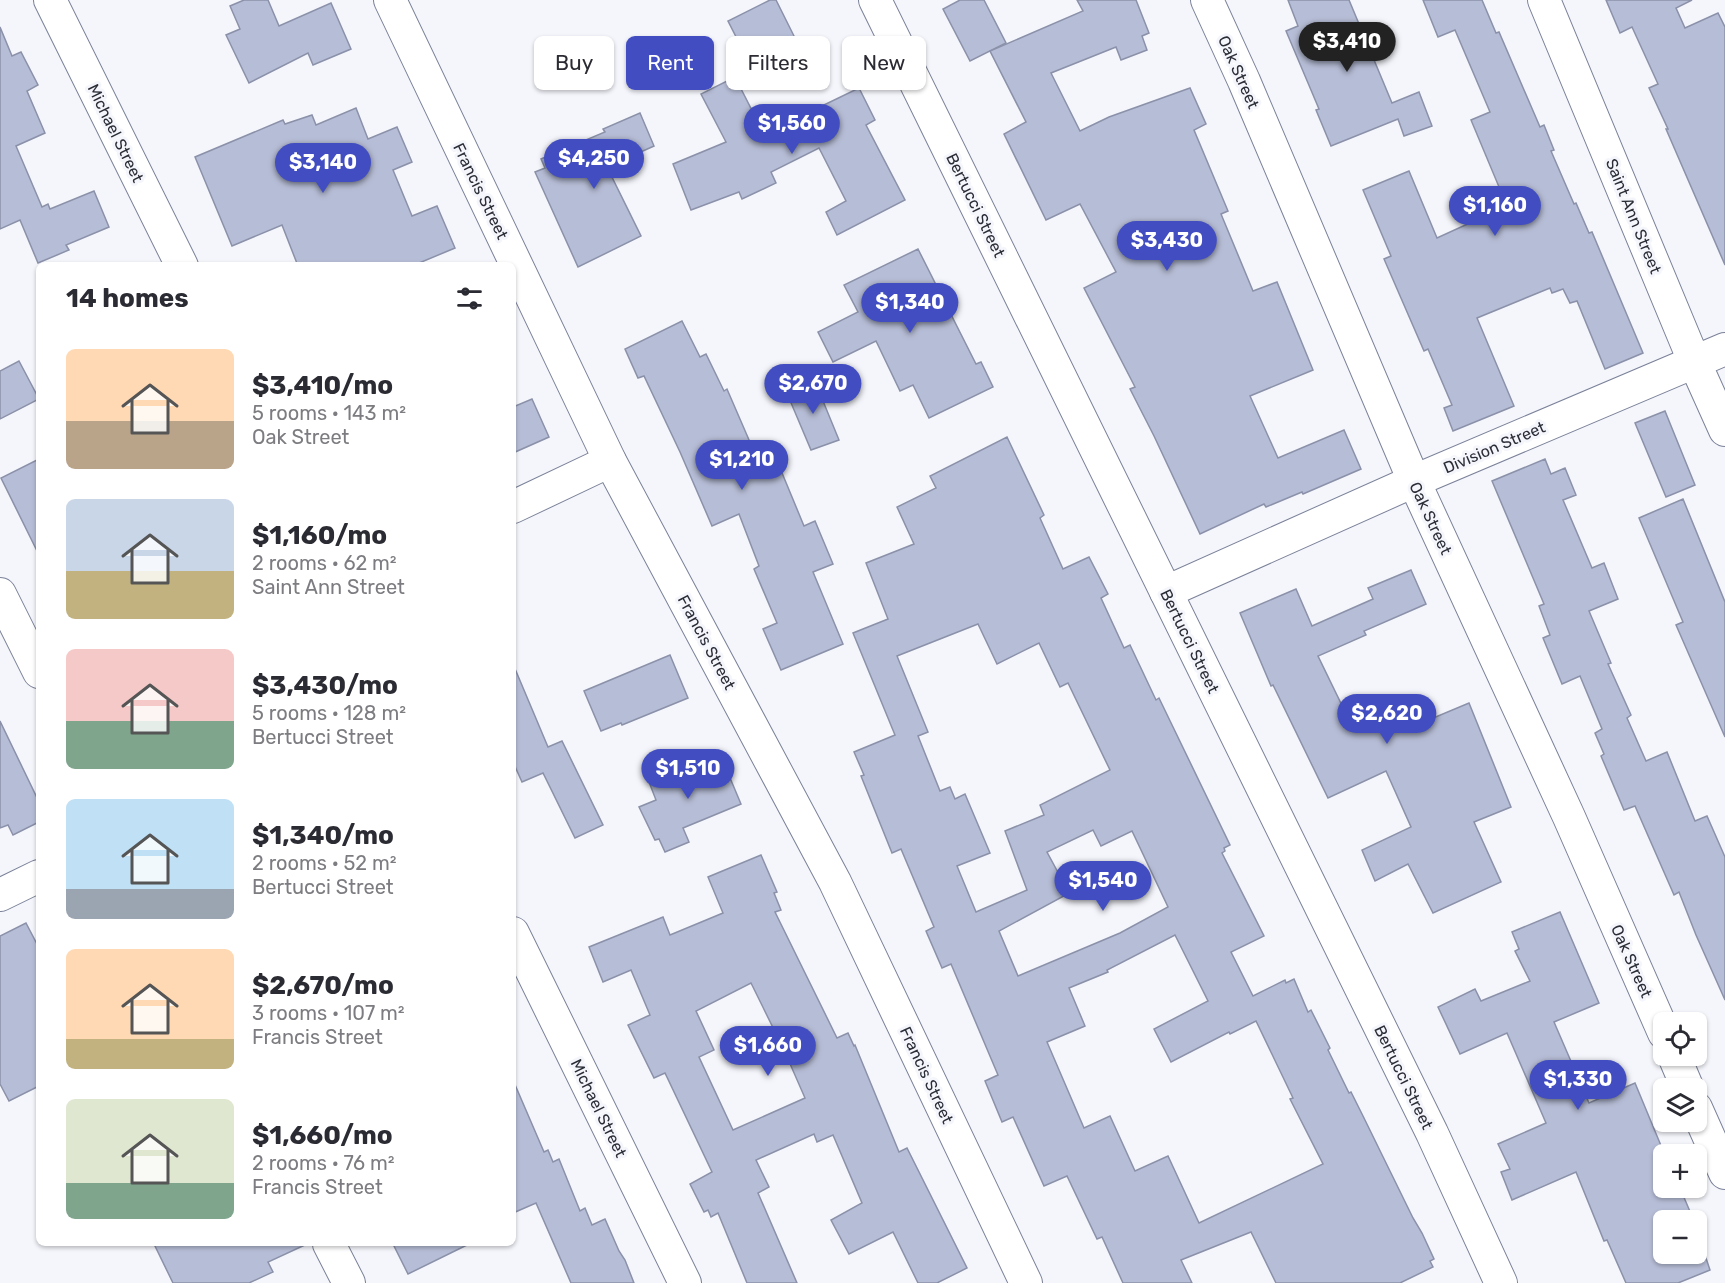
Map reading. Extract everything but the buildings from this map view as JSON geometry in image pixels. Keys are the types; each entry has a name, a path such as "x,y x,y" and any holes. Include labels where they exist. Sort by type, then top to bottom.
{"street":[{"name":"Michael Street","path":"50,0 180,262"},
{"name":"Francis Street","path":"390,0 515,262"},
{"name":"Bertucci Street","path":"875,0 1432,1133 1502,1283"},
{"name":"Oak Street","path":"1207,0 1414,481 1569,818 1655,1012"},
{"name":"Saint Ann Street","path":"1544,0 1694,361 1725,430"},
{"name":"Francis Street","path":"516,265 610,462 835,882 1026,1283"},
{"name":"Division Street","path":"1166,592 1414,481 1725,349"},
{"path":"516,506 610,462"},
{"path":"0,594 36,666"},
{"path":"0,895 36,877"},
{"name":"Michael Street","path":"516,939 685,1283"},
{"path":"1707,1132 1725,1173"},
{"path":"330,1246 341,1280"}]}
